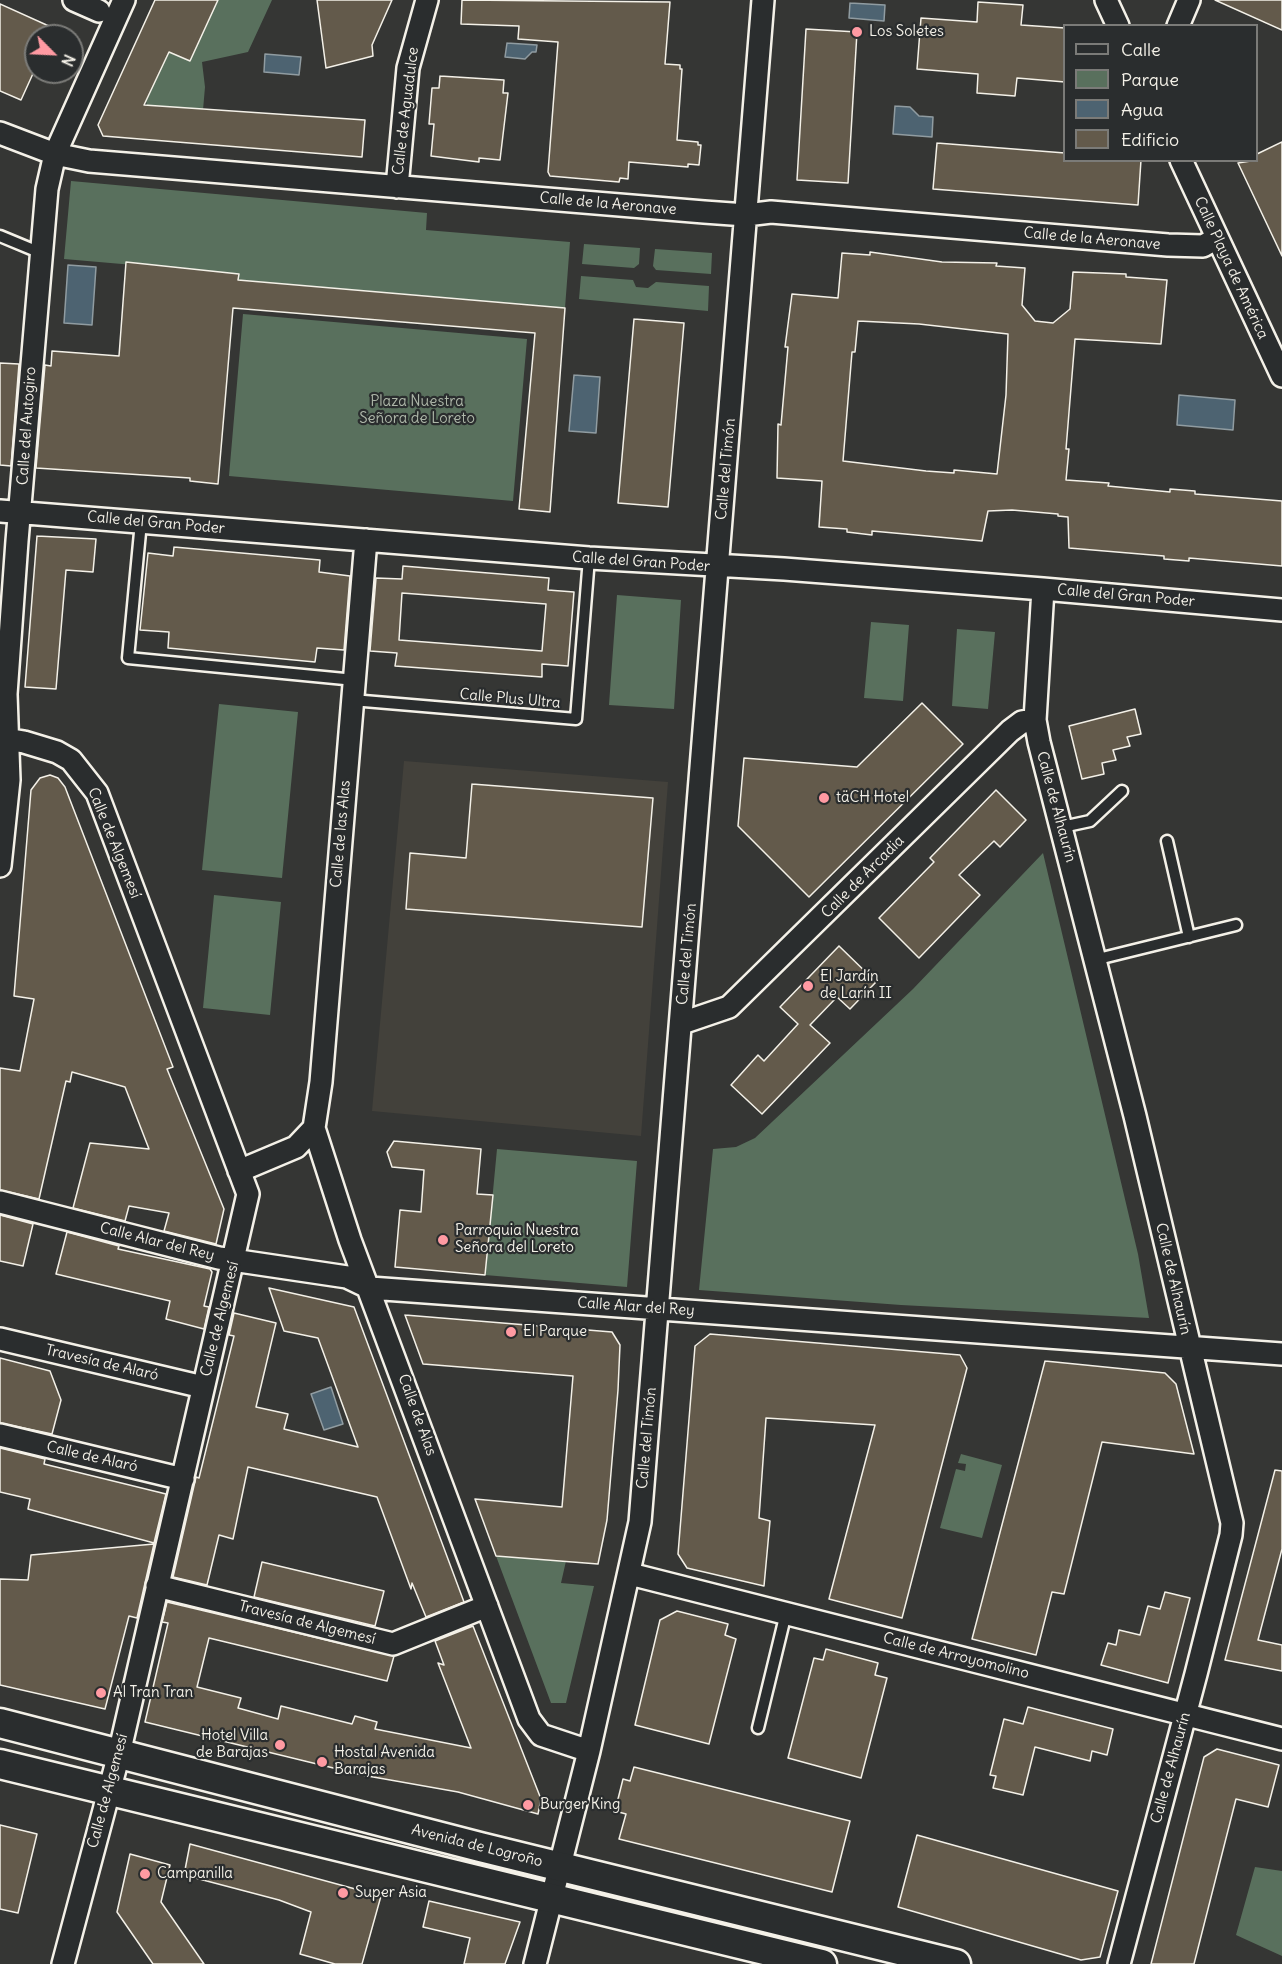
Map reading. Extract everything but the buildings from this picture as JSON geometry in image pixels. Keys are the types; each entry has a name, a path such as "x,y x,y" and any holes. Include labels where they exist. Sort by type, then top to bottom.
{"main road":[{"name":"Avenida de Logroño","path":"0,1723 560,1867 736,1908 956,1964"},
{"path":"0,1764 822,1964"}],"street":[{"path":"74,0 99,11"},
{"name":"Calle del Autogiro","path":"0,866 9,780 4,738 10,511 47,189 55,154 124,0"},
{"name":"Calle de Aguadulce","path":"397,187 408,68 427,0"},
{"name":"Calle del Timón","path":"535,1964 589,1751 640,1522 763,0"},
{"path":"1106,0 1117,24"},
{"path":"1179,24 1190,0"},
{"name":"Calle de la Aeronave","path":"0,133 55,154 89,161 746,215 771,212 1168,245 1203,246 1217,238"},
{"name":"Calle Playa de América","path":"1182,162 1280,368"},
{"name":"Calle del Gran Poder","path":"10,511 589,558 784,569 1043,589 1282,610"},
{"name":"Calle de las Alas","path":"314,1128 321,1082 366,540"},
{"name":"Calle de Alhaurín","path":"1043,589 1035,720 1094,960 1136,1116 1188,1347 1232,1523 1231,1535 1186,1713 1119,1964"},
{"name":"Calle de Arcadia","path":"682,1023 729,1007 1010,731 1022,722 1035,720"},
{"name":"Calle de Algemesí","path":"4,738 57,752 71,760 97,793 248,1194 119,1754 63,1964"},
{"path":"239,1171 296,1147 314,1128"},
{"name":"Calle de Alas","path":"314,1128 350,1240 370,1288 529,1719 541,1735 589,1751"},
{"name":"Calle Alar del Rey","path":"0,1202 234,1261 347,1277 370,1288 1282,1354"},
{"name":"Travesía de Alaró","path":"0,1339 203,1387"},
{"name":"Calle de Alaró","path":"0,1435 183,1479"},
{"name":"Calle de Arroyomolino","path":"630,1574 1282,1739"},
{"name":"Travesía de Algemesí","path":"157,1586 393,1644 487,1605"}],"lane":[{"path":"0,236 41,253"},
{"name":"Calle Plus Ultra","path":"141,522 128,658 576,719 589,558"},
{"path":"1062,827 1090,821 1122,791"},
{"path":"1167,841 1189,937"},
{"path":"1094,960 1236,925"},
{"path":"758,1728 786,1613"}],"shaded area":[{"path":"404,761 668,782 641,1136 372,1111"}],"green space":[{"path":"218,0 272,0 248,52 202,62 205,87 203,110 147,106 146,101 169,52 189,61"},
{"path":"71,181 427,213 426,230 570,242 565,308 238,280 238,274 64,259"},
{"path":"584,244 640,248 639,264 634,268 582,264"},
{"path":"655,249 712,253 711,274 656,270 653,266"},
{"path":"581,276 633,280 636,287 648,288 656,282 709,286 708,311 579,299"},
{"name":"Plaza Nuestra Señora de Loreto","path":"243,314 527,339 513,501 229,476"},
{"path":"617,595 681,600 674,709 609,705"},
{"path":"871,622 909,625 903,701 864,698"},
{"path":"957,629 995,632 988,709 952,706"},
{"path":"219,704 298,712 282,878 202,870"},
{"path":"1043,853 1138,1254 1149,1318 901,1305 699,1290 713,1149 736,1147 755,1138 913,989"},
{"path":"214,895 281,902 270,1015 203,1008"},
{"path":"497,1149 637,1161 627,1287 485,1275"},
{"path":"961,1454 1002,1465 982,1538 940,1528 956,1469 965,1471 966,1464 958,1463"},
{"path":"496,1556 566,1561 561,1583 594,1586 566,1703 551,1703"},
{"path":"1255,1867 1282,1871 1282,1956 1236,1935"}],"water":[{"path":"850,3 885,5 884,21 849,18"},
{"path":"507,43 537,45 536,52 532,52 525,59 505,57"},
{"path":"265,54 301,57 299,75 264,72"},
{"path":"895,106 910,107 919,116 933,117 932,137 893,134"},
{"path":"68,265 96,267 92,325 64,323"},
{"path":"574,375 600,377 596,433 569,431"},
{"path":"1179,395 1235,400 1233,430 1177,425"},
{"path":"331,1387 343,1424 324,1430 311,1394"}],"place":[{"name":"Los Soletes","path":"857,32"},
{"name":"täCH Hotel","path":"824,798"},
{"name":"El Jardín de Larín II","path":"808,986"},
{"name":"Parroquia Nuestra Señora del Loreto","path":"443,1240"},
{"name":"El Parque","path":"511,1332"},
{"name":"Al Tran Tran","path":"101,1693"},
{"name":"Hotel Villa de Barajas","path":"280,1745"},
{"name":"Hostal Avenida Barajas","path":"322,1762"},
{"name":"Burger King","path":"528,1805"},
{"name":"Campanilla","path":"145,1874"},
{"name":"Super Asia","path":"343,1893"}]}
